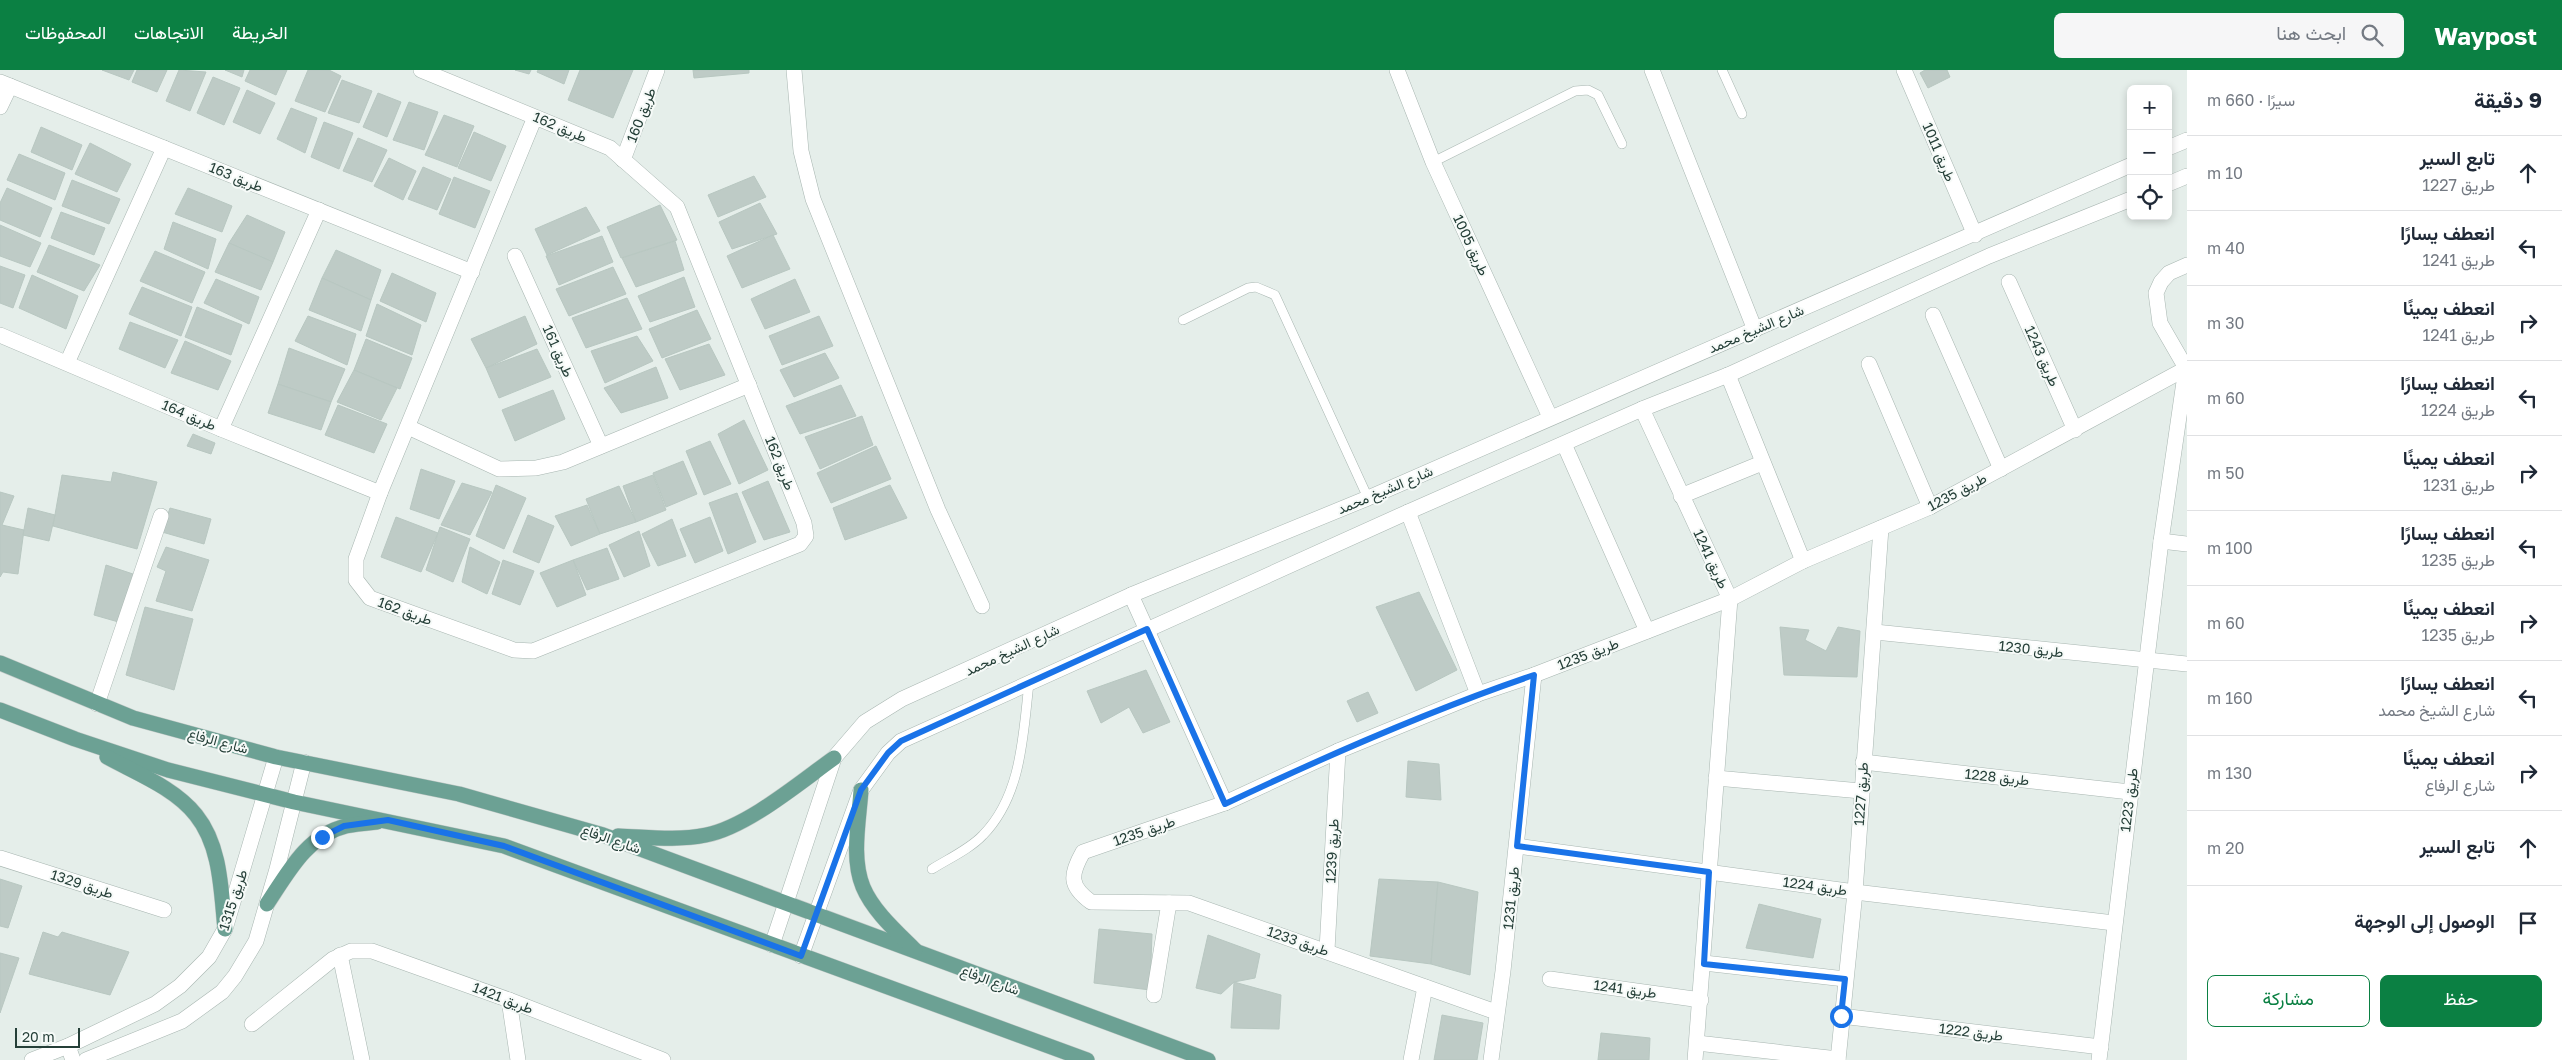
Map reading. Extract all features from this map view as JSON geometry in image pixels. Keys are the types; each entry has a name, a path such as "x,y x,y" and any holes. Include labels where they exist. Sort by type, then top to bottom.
{"main road":[{"name":"شارع الرفاع","path":"0,663 132,718 276,757 459,794 603,835 1208,1060"},
{"path":"0,710 75,739 168,770 294,802 388,820 504,846 1087,1060"},
{"path":"75,739 168,791 196,814 208,835 216,860 225,929"},
{"path":"603,835 677,839 708,835 729,827 770,803 834,758"},
{"path":"861,790 857,854 863,887 889,922 917,953"},
{"path":"267,904 303,853 322,837 344,826 388,820"}],"street":[{"name":"طريق 162","path":"380,493 356,559 356,580 370,598 514,650 532,651 800,544 806,536 804,523 677,206 610,148 422,70"},
{"name":"طريق 160","path":"623,160 657,70"},
{"path":"794,70 801,151 813,200 938,510 982,606"},
{"name":"طريق 1005","path":"1397,70 1433,162 1550,417"},
{"path":"1652,70 1755,330"},
{"name":"طريق 1011","path":"1904,70 1975,235"},
{"path":"0,107 5,84"},
{"name":"طريق 163","path":"5,84 472,272"},
{"path":"380,493 535,117"},
{"path":"2172,146 2187,140"},
{"path":"67,363 164,148"},
{"name":"شارع الشيخ محمد","path":"772,945 834,758 865,722 902,700 1130,595 1368,498 1550,417 1975,235 2127,167"},
{"path":"2172,182 2187,176"},
{"name":"شارع الشيخ محمد","path":"801,956 861,790 888,753 901,741 1408,512 1642,410 1728,375 1989,256 2127,201"},
{"path":"221,429 319,210"},
{"name":"طريق 161","path":"515,256 601,446"},
{"path":"2187,265 2169,273 2161,282 2156,293 2160,323 2187,368"},
{"name":"طريق 1243","path":"2009,282 2075,430"},
{"name":"طريق 1235","path":"1932,315 2001,469"},
{"name":"طريق 164","path":"0,335 221,429 380,493"},
{"path":"1869,364 1930,507"},
{"name":"طريق 1235","path":"1073,870 1083,852 1225,804 1338,751 1478,694 1534,675 1730,599 1803,561 1930,507 2187,368"},
{"name":"طريق 1223","path":"2100,1054 2114,923 2161,541 2187,368"},
{"path":"1728,375 1803,561"},
{"path":"408,427 499,469 536,468 563,462 749,385"},
{"name":"طريق 1241","path":"1642,410 1730,599 1709,872 1704,964 1695,1060"},
{"path":"1564,444 1647,631"},
{"path":"1682,496 1762,463"},
{"path":"1408,512 1478,694"},
{"path":"97,704 161,516"},
{"name":"طريق 1227","path":"1697,1043 1838,1059 1855,892 1881,528"},
{"path":"2161,541 2187,544"},
{"path":"1130,595 1225,804"},
{"name":"طريق 1230","path":"1875,632 2187,664"},
{"name":"طريق 1231","path":"1491,1060 1517,846 1534,675"},
{"name":"طريق 1239","path":"1327,950 1338,751"},
{"name":"طريق 1315","path":"40,1059 155,1004 180,986 209,957 225,929 276,757"},
{"path":"86,1060 182,1021 222,992 235,976 256,941 304,762"},
{"name":"طريق 1228","path":"1864,762 2130,792"},
{"path":"1716,778 1861,791"},
{"name":"طريق 1224","path":"1517,846 1855,892 2114,923"},
{"name":"طريق 1329","path":"0,858 164,910"},
{"name":"طريق 1233","path":"1073,870 1075,885 1080,894 1091,902 1189,903 1327,950 1496,1012"},
{"path":"1154,995 1169,903"},
{"name":"طريق 1421","path":"340,954 351,951 372,951 509,1000 663,1060"},
{"path":"252,1024 340,954 362,1060"},
{"path":"1704,964 1845,979"},
{"name":"طريق 1241","path":"1550,978 1700,1000"},
{"path":"1411,1060 1425,987"},
{"path":"509,1000 518,1060"},
{"name":"طريق 1222","path":"1841,1016 2100,1054"},
{"path":"112,1060 129,1043"},
{"path":"68,1046 74,1060"}],"lane":[{"path":"1722,70 1742,114"},
{"path":"1433,162 1575,91 1588,90 1598,95 1622,144"},
{"path":"1183,320 1248,288 1256,287 1275,295 1368,498"},
{"path":"932,870 982,836 999,815 1018,770 1030,683"}],"building":[{"path":"102,70 134,70 129,80"},
{"path":"137,70 167,70 157,92 132,82"},
{"path":"179,70 206,72 190,111 166,101"},
{"path":"225,70 244,70 242,77"},
{"path":"250,70 287,70 276,95 245,81"},
{"path":"308,70 329,70 341,76 325,112 295,101"},
{"path":"515,70 531,70 529,74"},
{"path":"538,70 569,70 564,84 537,72"},
{"path":"580,70 633,70 613,118 568,100"},
{"path":"693,70 749,70 749,73 694,78"},
{"path":"1925,70 1947,70 1950,77 1928,88 1920,73"},
{"path":"213,77 240,88 224,125 197,113"},
{"path":"342,80 372,91 359,123 328,113"},
{"path":"247,90 275,103 260,134 233,122"},
{"path":"378,93 401,102 387,137 363,127"},
{"path":"409,102 438,112 424,150 393,140"},
{"path":"291,108 317,118 305,153 277,139"},
{"path":"444,115 474,126 457,167 425,155"},
{"path":"324,122 353,133 339,169 311,157"},
{"path":"41,127 82,145 72,170 31,152"},
{"path":"474,132 506,146 491,181 458,168"},
{"path":"358,138 387,150 372,182 343,171"},
{"path":"90,143 131,164 117,192 75,174"},
{"path":"19,154 65,173 55,200 7,180"},
{"path":"389,158 416,171 403,200 374,186"},
{"path":"423,167 451,179 437,210 408,199"},
{"path":"754,176 766,197 718,217 708,195"},
{"path":"454,177 490,191 475,228 439,214"},
{"path":"72,180 120,199 109,224 62,206"},
{"path":"7,188 52,208 40,237 0,220 0,203"},
{"path":"188,188 232,206 222,232 175,214"},
{"path":"760,203 777,234 732,249 719,222"},
{"path":"660,205 677,240 621,258 607,227"},
{"path":"586,207 600,231 547,255 535,229"},
{"path":"61,212 105,228 94,255 51,238"},
{"path":"247,215 285,232 273,262 229,243"},
{"path":"173,222 216,239 208,269 164,249"},
{"path":"0,225 41,243 30,267 0,256"},
{"path":"773,235 790,269 742,288 727,256"},
{"path":"602,236 613,262 559,285 546,256"},
{"path":"675,241 684,270 636,287 622,258"},
{"path":"229,243 273,262 261,290 215,272"},
{"path":"49,245 100,265 84,291 37,272"},
{"path":"336,250 381,270 371,300 322,278"},
{"path":"155,251 205,272 192,303 140,281"},
{"path":"0,266 25,275 13,308 0,303"},
{"path":"613,267 626,294 569,316 556,289"},
{"path":"392,273 436,293 426,322 380,301"},
{"path":"32,275 78,296 66,329 19,308"},
{"path":"684,277 695,307 650,322 638,296"},
{"path":"322,278 371,300 361,331 309,310"},
{"path":"216,279 259,297 249,324 204,303"},
{"path":"795,279 810,312 765,329 751,299"},
{"path":"142,287 192,307 181,336 129,314"},
{"path":"627,298 642,329 586,348 572,318"},
{"path":"377,304 421,325 412,355 366,336"},
{"path":"197,307 242,325 231,355 185,337"},
{"path":"697,310 711,339 662,358 649,329"},
{"path":"308,316 356,334 347,365 295,341"},
{"path":"525,316 537,344 486,368 471,339"},
{"path":"819,316 833,346 782,365 769,336"},
{"path":"130,322 178,340 165,368 119,349"},
{"path":"637,336 653,361 605,383 591,351"},
{"path":"366,339 412,358 400,389 354,370"},
{"path":"185,341 231,361 218,390 171,373"},
{"path":"709,344 725,375 680,390 665,359"},
{"path":"289,348 345,369 331,402 278,384"},
{"path":"537,349 551,377 499,398 486,368"},
{"path":"825,353 839,378 794,397 780,370"},
{"path":"656,367 668,398 621,413 604,388"},
{"path":"354,370 397,388 381,420 337,402"},
{"path":"278,384 331,402 321,430 268,413"},
{"path":"841,385 856,416 800,434 786,406"},
{"path":"553,390 565,419 515,441 502,410"},
{"path":"338,405 387,424 374,453 325,435"},
{"path":"862,416 873,445 820,469 805,437"},
{"path":"744,420 768,470 739,484 718,434"},
{"path":"193,434 215,443 211,454 187,446"},
{"path":"710,441 731,484 704,495 686,451"},
{"path":"876,446 891,479 831,503 817,473"},
{"path":"683,461 697,494 666,507 653,473"},
{"path":"421,469 455,481 439,519 410,509"},
{"path":"113,472 157,482 137,549 53,526 62,475 111,482"},
{"path":"653,475 666,510 636,522 623,486"},
{"path":"768,481 790,532 764,540 742,492"},
{"path":"462,483 492,492 470,535 441,525"},
{"path":"496,485 526,498 504,549 476,536"},
{"path":"890,485 907,518 845,540 833,508"},
{"path":"619,486 636,522 600,534 586,499"},
{"path":"0,492 14,496 2,525 24,530 18,574 3,572 0,577"},
{"path":"737,493 756,542 728,554 709,503"},
{"path":"587,505 600,534 571,546 555,516"},
{"path":"28,508 55,515 49,541 23,535"},
{"path":"170,508 211,519 204,544 162,532"},
{"path":"528,515 554,526 539,563 513,552"},
{"path":"396,517 438,533 421,572 381,557"},
{"path":"710,517 723,551 695,563 680,529"},
{"path":"672,519 686,556 658,566 642,534"},
{"path":"440,527 470,539 453,582 426,570"},
{"path":"639,531 650,566 624,577 609,545"},
{"path":"166,547 209,560 192,611 156,601 166,571 157,567"},
{"path":"470,547 500,562 487,594 462,582"},
{"path":"607,548 619,579 587,590 573,560"},
{"path":"503,560 534,571 520,605 492,594"},
{"path":"573,560 586,595 557,607 540,573"},
{"path":"106,565 136,575 122,623 94,615"},
{"path":"1419,592 1457,670 1416,691 1376,607"},
{"path":"145,607 193,619 174,690 126,675"},
{"path":"1780,627 1809,630 1805,640 1826,651 1838,627 1860,631 1857,677 1784,675"},
{"path":"1146,670 1170,722 1143,733 1129,707 1101,723 1087,691"},
{"path":"1368,692 1378,713 1357,722 1347,701"},
{"path":"1408,761 1439,764 1441,800 1406,797"},
{"path":"0,879 22,886 8,928 0,926"},
{"path":"1379,879 1438,882 1431,964 1370,956"},
{"path":"1438,882 1478,892 1470,975 1431,964"},
{"path":"1759,904 1821,919 1813,958 1746,948"},
{"path":"1099,929 1152,934 1150,990 1094,983"},
{"path":"43,932 58,937 62,932 129,952 110,995 29,974"},
{"path":"1208,935 1260,954 1255,978 1234,982 1221,994 1196,988"},
{"path":"0,953 19,958 0,1013"},
{"path":"1234,982 1281,995 1279,1029 1231,1028"},
{"path":"1442,1015 1483,1023 1477,1060 1434,1060"},
{"path":"1601,1033 1650,1038 1649,1060 1598,1060"}],"route":[{"path":"322,837 344,826 388,820 504,846 801,956 861,790 888,753 901,741 1147,629 1225,804 1338,751 1478,694 1534,675 1517,846 1709,872 1704,964 1845,979 1841,1016"}]}
